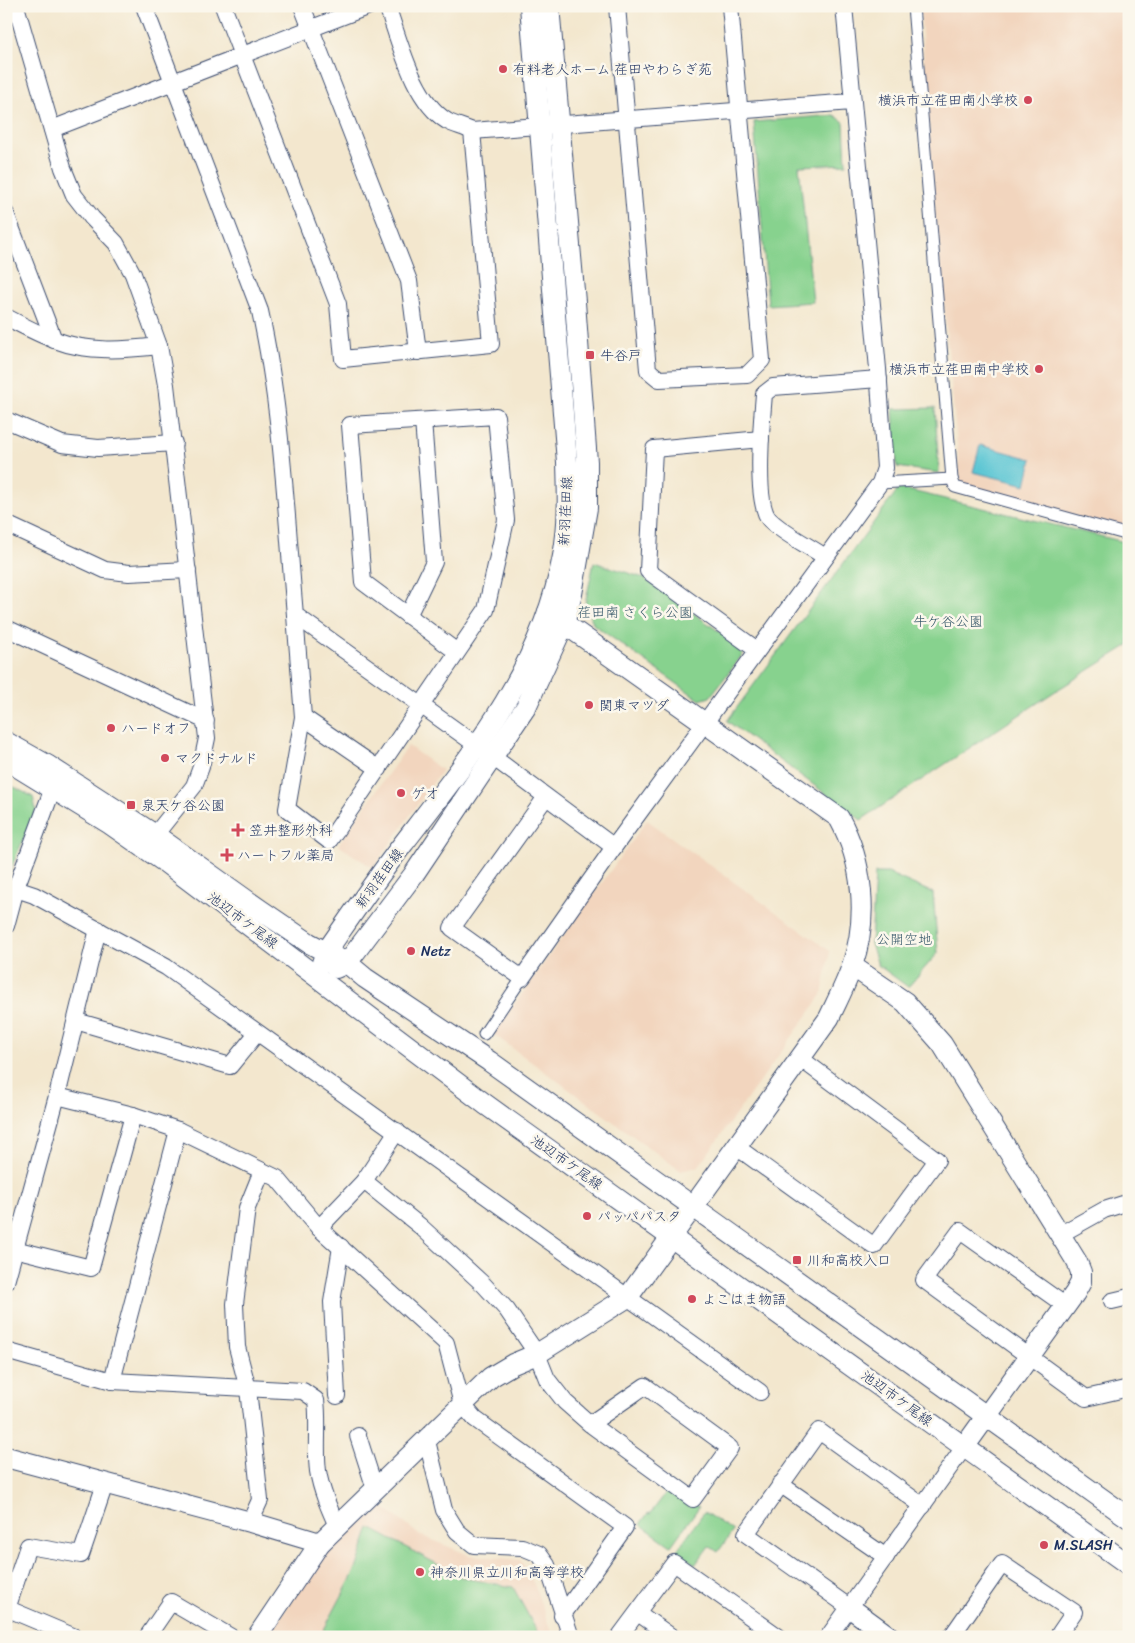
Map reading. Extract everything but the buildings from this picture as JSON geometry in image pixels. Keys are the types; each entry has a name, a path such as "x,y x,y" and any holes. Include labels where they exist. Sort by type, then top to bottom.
{"street":[{"path":"16,6 63,168 74,195 92,218 116,243 133,274 159,346 174,443 207,738 201,767 194,786 156,836"},
{"path":"144,6 260,311 271,362 280,422 303,717 288,809 329,841 380,769 486,610 506,520 496,416 350,425 363,582 457,652"},
{"path":"223,6 338,304 344,359 491,344 472,130"},
{"path":"302,6 409,281 418,352"},
{"path":"52,129 241,54 369,6"},
{"path":"387,6 419,90 434,110 448,121 472,130 550,126 852,102"},
{"name":"新羽荏田線","path":"318,977 326,952 395,855 526,707 564,624 582,542 587,508 587,462 550,126 530,6"},
{"name":"新羽荏田線","path":"347,963 414,874 486,752 534,650 548,612 563,557 567,525 567,462 550,126 549,6"},
{"path":"617,6 648,370 659,379 747,375 762,360 730,6"},
{"path":"484,1034 614,847 880,483 884,468 879,379 844,6"},
{"path":"913,6 952,479 955,487 1129,534"},
{"path":"6,214 54,340"},
{"path":"6,317 54,340 74,346 124,350 159,346"},
{"path":"825,558 770,520 763,509 761,440 764,394 773,387 879,379"},
{"path":"6,420 62,444 98,448 174,443"},
{"path":"408,616 434,562 423,421"},
{"path":"757,650 648,571 654,449 761,440"},
{"path":"880,483 952,479"},
{"path":"6,524 105,570 129,573 188,570"},
{"path":"257,1637 320,1543 491,1377 513,1364 537,1354 628,1297 738,1148 829,1018 852,966 861,920 861,888 846,831 839,818 548,612"},
{"path":"295,615 486,752 614,847"},
{"path":"6,628 206,721"},
{"path":"303,717 380,769"},
{"name":"池辺市ケ尾線","path":"6,742 48,765 156,836 252,905 326,952 347,963 365,978 489,1062 1129,1518"},
{"name":"池辺市ケ尾線","path":"6,760 166,863 485,1104 672,1236 1129,1565"},
{"path":"6,926 16,889 52,788"},
{"path":"522,978 452,928 546,797"},
{"path":"16,889 34,895 166,967 398,1131 760,1392"},
{"path":"6,1282 10,1248 57,1096 98,929"},
{"path":"318,977 347,963"},
{"path":"828,1637 1066,1306 1081,1282 1082,1272 1061,1234 942,1044 905,1002 852,966"},
{"path":"76,1021 230,1066 257,1032"},
{"path":"738,1148 874,1246 937,1160 801,1059"},
{"path":"57,1096 133,1115 178,1130 277,1178 319,1228 446,1343 462,1404 475,1419 625,1526 562,1616"},
{"path":"10,1248 91,1268 133,1115"},
{"path":"112,1381 178,1130"},
{"path":"319,1228 364,1181 398,1131"},
{"path":"250,1522 260,1500 248,1389 237,1347 235,1304 247,1208 262,1171"},
{"path":"364,1181 420,1226 484,1285 507,1310 537,1354 547,1379 565,1402 590,1424 692,1498 730,1448 645,1386 590,1424"},
{"path":"1061,1234 1104,1210 1129,1202"},
{"path":"1066,1306 960,1231 924,1280 1086,1398 1129,1388"},
{"path":"337,1396 332,1302 341,1247"},
{"path":"1112,1301 1129,1297"},
{"path":"6,1352 112,1381 302,1391 316,1400 319,1424 318,1470 327,1504 337,1526"},
{"path":"890,1637 746,1534 819,1430 923,1506"},
{"path":"358,1436 375,1489"},
{"path":"427,1441 444,1510 457,1531 474,1545 522,1547 539,1554 547,1565 562,1616 571,1637"},
{"path":"6,1457 250,1522 320,1543"},
{"path":"75,1637 7,1609 28,1546 81,1555 105,1484"},
{"path":"780,1484 886,1557"},
{"path":"619,1637 674,1563 779,1637"},
{"path":"951,1637 1002,1564 1074,1612 1057,1637"},
{"path":"147,1637 172,1602 231,1637"},
{"path":"638,1612 672,1637"}],"shaded area":[{"path":"920,6 1129,6 1129,531 961,486 934,199"},
{"path":"408,746 442,770 373,868 338,845"},
{"path":"647,820 830,951 822,995 698,1167 681,1171 493,1034"},
{"name":"神奈川県立川和高等学校","path":"371,1498 420,1535 469,1555 520,1560 534,1584 553,1637 267,1637 336,1537"}],"green space":[{"path":"834,115 844,122 846,164 799,166 813,302 768,305 754,122"},
{"path":"935,408 939,473 897,467 893,409"},
{"name":"牛ケ谷公園","path":"899,488 1129,543 1129,645 1054,692 861,820 727,721"},
{"name":"荏田南 さくら公園","path":"594,562 644,578 741,647 743,654 710,697 700,700 594,625 585,604"},
{"path":"6,783 33,797 36,810 12,866 6,888"},
{"name":"公開空地","path":"875,873 888,873 933,893 938,953 908,987 878,965 871,944"},
{"path":"658,1478 699,1507 671,1546 640,1524 666,1493 654,1484"},
{"path":"704,1512 733,1531 718,1552 709,1546 695,1565 677,1550"},
{"path":"370,1528 463,1578 513,1587 540,1637 320,1637 356,1569"}],"water":[{"path":"980,445 1032,459 1026,485 973,472"}],"waterway":[{"path":"1127,884 1129,920"}],"place":[{"name":"有料老人ホーム 荏田やわらぎ苑","path":"503,69"},
{"name":"横浜市立荏田南小学校","path":"1028,100"},
{"name":"牛谷戸","path":"590,355"},
{"name":"横浜市立荏田南中学校","path":"1039,369"},
{"name":"関東マツダ","path":"589,705"},
{"name":"ハードオフ","path":"111,728"},
{"name":"マクドナルド","path":"165,758"},
{"name":"ゲオ","path":"401,793"},
{"name":"泉天ケ谷公園","path":"131,805"},
{"name":"笠井整形外科","path":"238,830"},
{"name":"ハートフル薬局","path":"227,855"},
{"name":"Netz","path":"411,951"},
{"name":"パッパパスタ","path":"587,1216"},
{"name":"川和高校入口","path":"797,1260"},
{"name":"よこはま物語","path":"692,1299"},
{"name":"M.SLASH","path":"1044,1545"},
{"name":"神奈川県立川和高等学校","path":"420,1572"}]}
